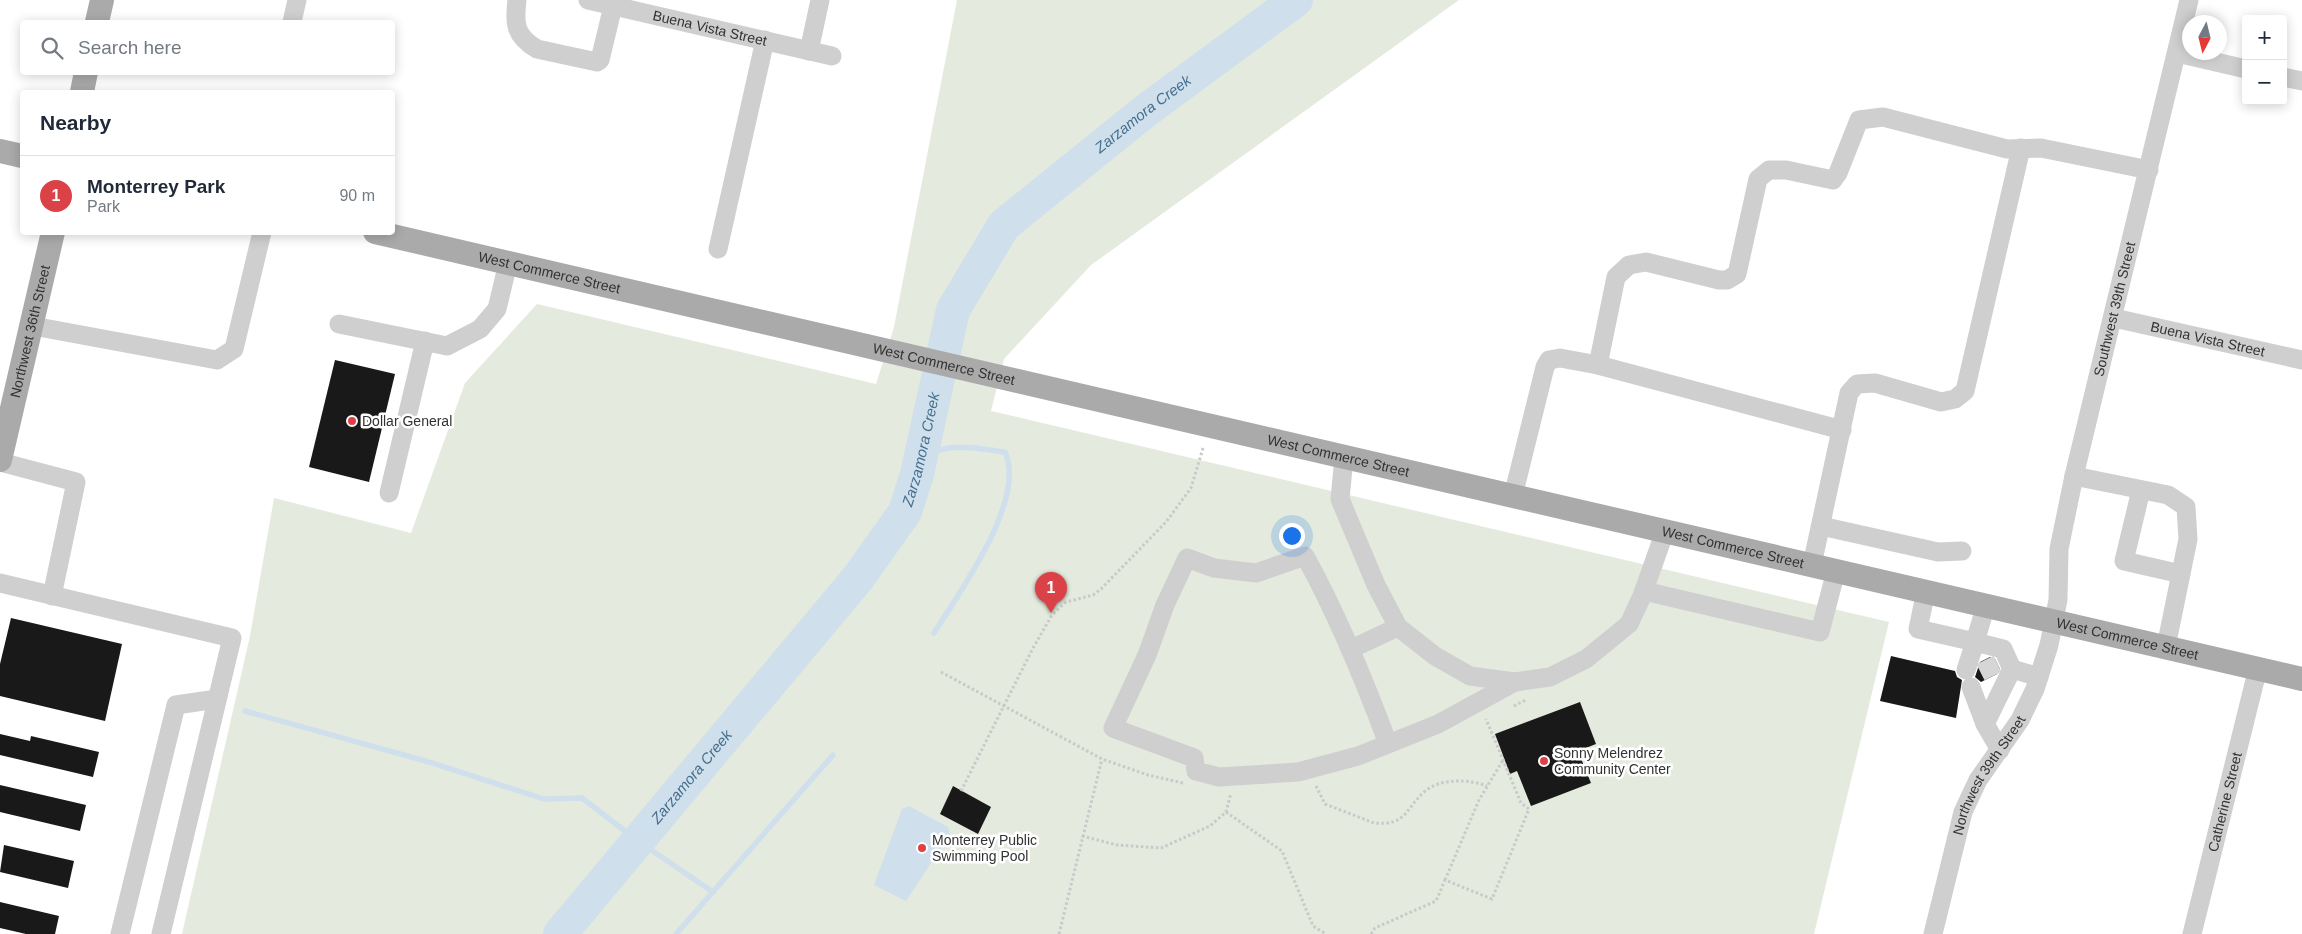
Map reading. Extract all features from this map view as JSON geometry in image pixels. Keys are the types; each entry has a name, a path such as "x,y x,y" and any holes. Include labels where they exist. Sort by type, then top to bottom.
{"main road":[{"path":"97,20 102,0"},
{"path":"82,90 85,75"},
{"path":"0,150 20,155"},
{"name":"Northwest 36th Street","path":"0,461 33,326 52,235"},
{"name":"West Commerce Street","path":"388,235 2302,679"}],"street":[{"path":"292,20 297,0"},
{"path":"518,0 515,24 521,36 530,45 537,49 597,62 600,60 614,6"},
{"name":"Buena Vista Street","path":"588,0 832,56"},
{"path":"809,50 820,0"},
{"name":"Southwest 39th Street","path":"2055,622 2058,600 2059,549 2074,476 2114,318 2189,0"},
{"path":"718,249 765,40"},
{"path":"2177,53 2242,67"},
{"path":"2287,78 2302,81"},
{"path":"1598,365 1616,277 1629,265 1646,262 1719,280 1727,280 1737,274 1758,179 1768,170 1786,170 1832,180 1838,173 1859,120 1883,118 2008,148 2041,148 2149,170"},
{"path":"1812,565 1849,393 1857,384 1875,383 1941,402 1955,399 1965,391 2021,148"},
{"path":"33,326 218,360 234,349 261,235"},
{"path":"340,324 447,346 480,329 497,309 508,263"},
{"name":"Buena Vista Street","path":"2114,318 2302,360"},
{"path":"389,493 425,342"},
{"path":"1513,496 1545,367 1549,360 1560,358 1598,365 1842,430"},
{"path":"1344,457 1340,499 1376,585 1398,626 1435,656 1470,676 1515,682 1550,677 1586,659 1629,624 1644,590 1665,531"},
{"path":"0,461 76,482 52,596"},
{"path":"2074,476 2168,495 2186,507 2188,539 2166,647"},
{"path":"2142,490 2124,561 2181,574"},
{"path":"1821,526 1938,552 1962,551"},
{"path":"1388,744 1331,603 1305,556 1256,573 1214,568 1187,558 1147,655 1113,728 1194,758 1196,771 1219,777 1298,772 1358,756 1388,744 1438,724 1515,682"},
{"path":"1644,590 1820,632 1836,570"},
{"path":"0,583 232,638 161,934"},
{"path":"1926,591 1918,629 2003,649 2012,670"},
{"path":"1986,605 1975,642 1969,679 1984,724 2000,750"},
{"name":"Northwest 39th Street","path":"1933,934 1963,812 1978,780 2020,720 2039,678 2055,622"},
{"path":"1351,649 1398,626"},
{"path":"1975,642 1993,676 1984,724"},
{"name":"Catherine Street","path":"2192,934 2258,668"},
{"path":"1993,676 2012,670 2039,678"},
{"path":"120,934 176,705 217,699"}],"path":[{"path":"961,791 1033,648 1052,615 1066,602 1093,595 1101,590 1166,522 1191,488 1203,448"},
{"path":"941,672 1102,759 1148,775 1187,784"},
{"path":"1512,706 1530,699"},
{"path":"1476,722 1494,714"},
{"path":"1444,880 1492,898 1529,809 1521,803 1485,718"},
{"path":"1060,934 1102,759"},
{"path":"1371,934 1375,928 1436,902 1478,800 1503,760"},
{"path":"1314,780 1326,804 1380,824 1397,820 1408,814 1423,793 1432,786 1457,781 1476,782 1487,786"},
{"path":"1082,836 1117,845 1161,848 1210,826 1226,812 1231,790 1222,789"},
{"path":"1226,812 1282,851 1313,926 1326,934"}],"shaded area":[{"path":"957,0 1459,0 1091,265 1004,359 991,411 1889,622 1814,934 182,934 250,636 274,498 411,533 465,383 537,304 876,384 894,327"}],"water":[{"path":"909,806 948,827 950,834 906,901 874,885 902,809"}],"building":[{"name":"Dollar General","path":"335,360 395,374 369,482 309,467"},
{"path":"11,618 122,644 105,721 0,696 0,664"},
{"path":"1891,656 1955,671 1957,677 1962,680 1956,718 1880,701"},
{"path":"1990,657 1995,659 2000,669 1997,674 1981,682 1975,677 1980,662"},
{"name":"Sonny Melendrez Community Center","path":"1580,702 1596,744 1578,751 1591,783 1531,806 1517,771 1510,774 1495,734"},
{"path":"0,734 30,741 31,736 99,752 93,777 0,755"},
{"path":"0,785 86,805 80,831 0,812"},
{"path":"953,786 991,807 978,834 940,814"},
{"path":"4,845 74,861 68,888 0,872"},
{"path":"0,902 59,916 55,934 26,934 0,928"}],"waterway":[{"name":"Zarzamora Creek","path":"560,934 858,578 905,512 917,474 953,310 1004,225 1144,112 1296,0"},
{"path":"921,458 941,449 962,447 1005,452 1009,472 1007,495 999,520 987,546 959,595 934,633"},
{"path":"245,711 429,762 544,799 582,798 638,841 713,892"},
{"path":"676,934 833,755"}],"tunnel":[{"path":"1985,660 1993,676"}],"place":[{"name":"Dollar General","path":"352,421"},
{"name":"Monterrey Park","path":"1051,613"},
{"name":"Sonny Melendrez Community Center","path":"1544,761"},
{"name":"Monterrey Public Swimming Pool","path":"922,848"}]}
